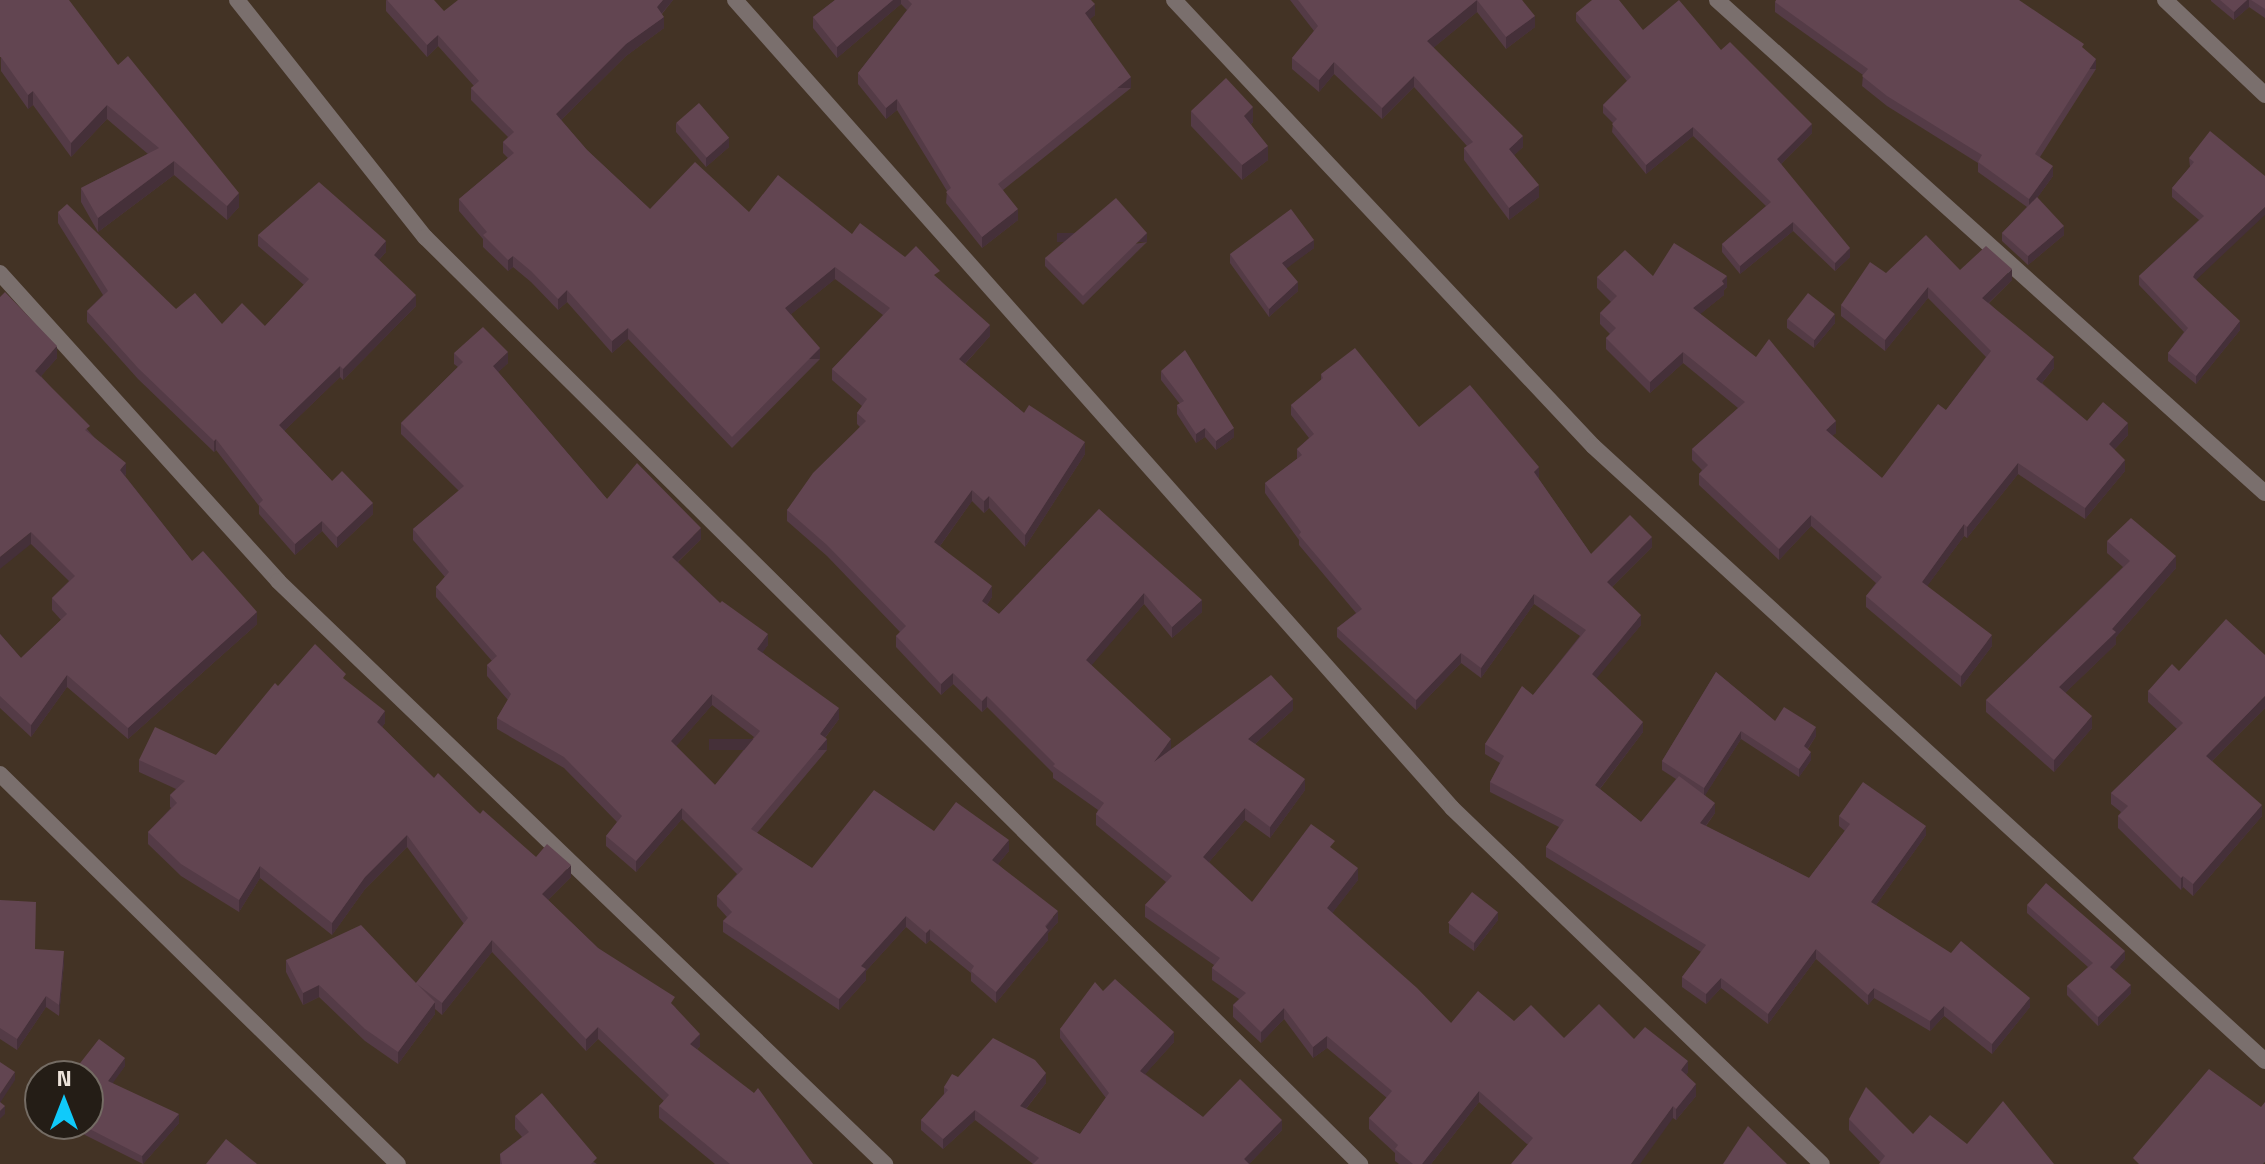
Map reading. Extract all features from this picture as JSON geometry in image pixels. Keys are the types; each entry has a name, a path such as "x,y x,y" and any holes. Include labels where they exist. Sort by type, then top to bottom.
{"street":[{"path":"237,0 425,237 1360,1164"},
{"path":"735,0 1452,808 1822,1164"},
{"path":"1174,0 1593,446 2265,1061"},
{"path":"1717,0 2265,493"},
{"path":"2165,0 2265,95"},
{"path":"0,273 278,581 885,1164"},
{"path":"0,774 398,1164"}],"building":[{"path":"0,0 69,0 118,65 128,56 239,193 227,206 174,161 98,218 81,188 159,148 107,105 71,143 33,91 28,95 0,57"},
{"path":"387,0 434,0 444,11 458,0 663,0 657,7 664,17 626,44 556,114 587,150 650,209 695,162 749,212 778,175 852,234 860,223 905,257 916,246 940,271 934,275 990,325 959,359 1024,413 1029,405 1085,442 1025,535 989,496 984,501 972,490 934,542 992,586 982,601 999,614 1099,509 1202,600 1172,627 1144,593 1086,660 1171,739 1154,762 1271,675 1293,699 1248,739 1305,779 1270,827 1245,808 1203,857 1252,902 1311,824 1335,841 1330,847 1358,868 1327,908 1417,988 1451,1023 1478,991 1514,1021 1531,1005 1564,1038 1599,1004 1634,1039 1645,1027 1688,1061 1681,1070 1696,1084 1676,1109 1673,1106 1631,1164 1511,1164 1533,1138 1479,1091 1422,1164 1413,1164 1395,1149 1398,1145 1369,1118 1392,1091 1327,1036 1313,1047 1284,1008 1261,1032 1233,1005 1246,993 1212,968 1220,958 1145,905 1172,876 1096,814 1104,803 1053,766 1055,764 987,696 982,701 953,673 941,684 896,636 906,626 827,545 787,510 813,473 866,421 857,413 867,399 832,369 890,308 835,267 785,308 820,348 732,437 628,328 612,341 567,290 558,299 531,271 513,256 508,260 483,235 487,232 459,199 514,153 503,142 514,132 471,88 479,81 438,35 427,45"},
{"path":"835,0 893,0 837,47 813,17"},
{"path":"908,0 1091,0 1095,4 1085,13 1131,77 998,184 1018,209 982,237 946,192 951,188 897,99 886,108 858,73 912,4"},
{"path":"1298,0 1477,0 1427,41 1523,136 1509,149 1539,185 1509,208 1464,148 1473,142 1414,76 1382,108 1334,62 1319,80 1292,58 1318,26"},
{"path":"1477,0 1522,0 1535,16 1506,37"},
{"path":"1592,0 1619,0 1643,30 1679,0 1721,50 1730,42 1812,124 1777,159 1850,248 1835,263 1793,222 1740,266 1722,244 1771,202 1693,127 1646,165 1612,124 1617,119 1603,105 1631,77 1576,13"},
{"path":"1776,0 2019,0 2084,44 2082,47 2096,59 2035,154 2053,166 2029,199 1978,162 1982,155 1887,96 1862,76 1868,69"},
{"path":"2220,0 2247,0 2234,12"},
{"path":"2251,0 2265,0 2265,9"},
{"path":"1226,78 1253,107 1244,116 1268,146 1242,165 1191,111"},
{"path":"699,103 729,138 707,157 676,123"},
{"path":"2210,131 2265,176 2265,207 2193,277 2240,321 2196,376 2168,353 2188,328 2139,276 2204,216 2172,188 2194,162 2189,158"},
{"path":"319,182 386,241 374,255 416,295 343,369 340,366 279,425 332,481 342,471 373,503 337,537 322,521 295,544 259,504 263,500 216,439 214,441 138,368 87,311 108,291 58,212 67,204 176,309 195,293 222,324 242,303 265,326 309,279 258,235"},
{"path":"2037,197 2064,226 2028,256 2002,233"},
{"path":"1116,198 1147,233 1083,296 1045,258"},
{"path":"1291,209 1314,240 1282,263 1298,282 1269,309 1230,254"},
{"path":"1926,235 1960,270 1986,246 2012,269 1982,298 2054,357 2036,379 2087,421 2103,402 2128,423 2109,444 2125,460 2085,508 2018,463 1967,527 1964,524 1922,582 1992,635 1961,676 1866,596 1882,577 1811,515 1779,549 1699,474 1708,465 1692,449 1745,402 1683,352 1650,382 1606,338 1616,328 1600,313 1617,296 1597,277 1625,250 1653,276 1674,243 1727,276 1722,281 1724,284 1693,308 1756,357 1769,339 1836,421 1826,430 1882,478 1938,404 1946,410 1991,351 1928,287 1885,340 1841,305 1870,262 1886,273"},
{"path":"5,292 57,346 35,371 90,426 85,430 126,463 120,470 192,561 203,551 257,612 128,728 67,675 31,725 0,696 0,634 21,658 67,614 52,598 75,576 31,532 0,557 0,297"},
{"path":"1808,293 1835,314 1814,340 1788,319"},
{"path":"483,327 508,352 493,366 607,499 637,463 701,528 672,557 720,603 722,601 768,634 757,649 839,708 820,734 827,739 751,829 812,868 874,790 934,831 956,802 1009,840 992,860 1058,911 1045,926 1048,930 996,992 971,971 974,966 930,929 926,933 906,916 861,966 866,969 839,999 723,921 732,912 717,896 743,869 682,808 636,861 606,836 622,816 564,757 497,718 511,694 487,665 497,656 436,587 449,572 413,529 464,486 401,423 463,362 454,353","holes":["712,694 760,731 715,785 671,741"]},
{"path":"1355,348 1419,427 1470,385 1539,467 1534,472 1591,554 1630,515 1652,537 1607,582 1641,615 1592,674 1643,722 1595,785 1641,822 1679,776 1715,803 1700,823 1809,878 1850,824 1839,816 1863,782 1926,826 1871,902 1951,953 1961,941 2030,998 1992,1044 1944,1006 1930,1021 1874,988 1868,995 1816,949 1768,1014 1721,978 1706,994 1682,977 1706,945 1546,847 1564,820 1490,782 1504,756 1485,744 1522,686 1533,695 1586,630 1534,594 1481,668 1461,653 1416,700 1337,628 1362,609 1299,535 1301,532 1265,483 1302,455 1297,449 1314,434 1291,405 1323,378 1321,374"},
{"path":"1185,350 1234,428 1216,441 1205,428 1196,434 1177,405 1184,401 1161,371"},
{"path":"2131,518 2176,556 2112,629 2116,632 2059,687 2092,716 2054,760 1986,700 2130,561 2107,541"},
{"path":"2226,619 2265,655 2265,696 2206,756 2262,805 2193,884 2183,876 2181,878 2118,816 2128,806 2111,793 2183,723 2148,691 2172,664 2179,671"},
{"path":"315,644 346,674 343,678 385,711 377,722 434,778 438,773 480,814 483,810 536,857 547,844 571,865 542,894 598,948 675,997 671,1003 700,1034 690,1044 754,1093 758,1088 813,1164 730,1164 659,1106 669,1095 598,1027 586,1039 492,940 442,1003 417,984 435,1002 398,1052 365,1029 319,985 303,993 286,960 361,925 416,983 468,918 407,835 365,877 332,923 260,866 239,900 181,864 148,832 177,803 170,795 185,781 139,760 155,727 216,755 275,683 278,686"},
{"path":"1716,672 1775,721 1784,707 1816,727 1804,746 1811,752 1799,769 1741,731 1704,788 1662,761"},
{"path":"2046,883 2125,951 2110,967 2131,985 2098,1017 2067,986 2093,963 2027,905"},
{"path":"1472,892 1498,912 1474,943 1448,923"},
{"path":"0,900 36,902 35,949 64,951 59,1005 46,996 17,1039 0,1028"},
{"path":"1115,979 1174,1032 1140,1071 1203,1117 1240,1079 1282,1120 1244,1159 1249,1164 1033,1164 1039,1158 975,1110 943,1139 921,1120 948,1090 944,1087 952,1074 958,1077 993,1038 1035,1060 1046,1073 1020,1106 1080,1134 1109,1093 1060,1029 1095,982 1103,991"},
{"path":"99,1039 125,1058 108,1081 179,1114 142,1156 104,1136 104,1060 83,1060"},
{"path":"0,1062 15,1072 0,1094"},
{"path":"2209,1069 2261,1107 2265,1102 2265,1162 2139,1164 2133,1158"},
{"path":"1866,1087 1913,1134 1930,1115 1967,1144 2003,1101 2054,1164 1879,1164 1885,1156 1849,1119"},
{"path":"542,1093 597,1158 591,1164 502,1164 500,1154 529,1132 515,1116"},
{"path":"1748,1126 1787,1164 1723,1164"},
{"path":"226,1139 257,1164 206,1164"}]}
